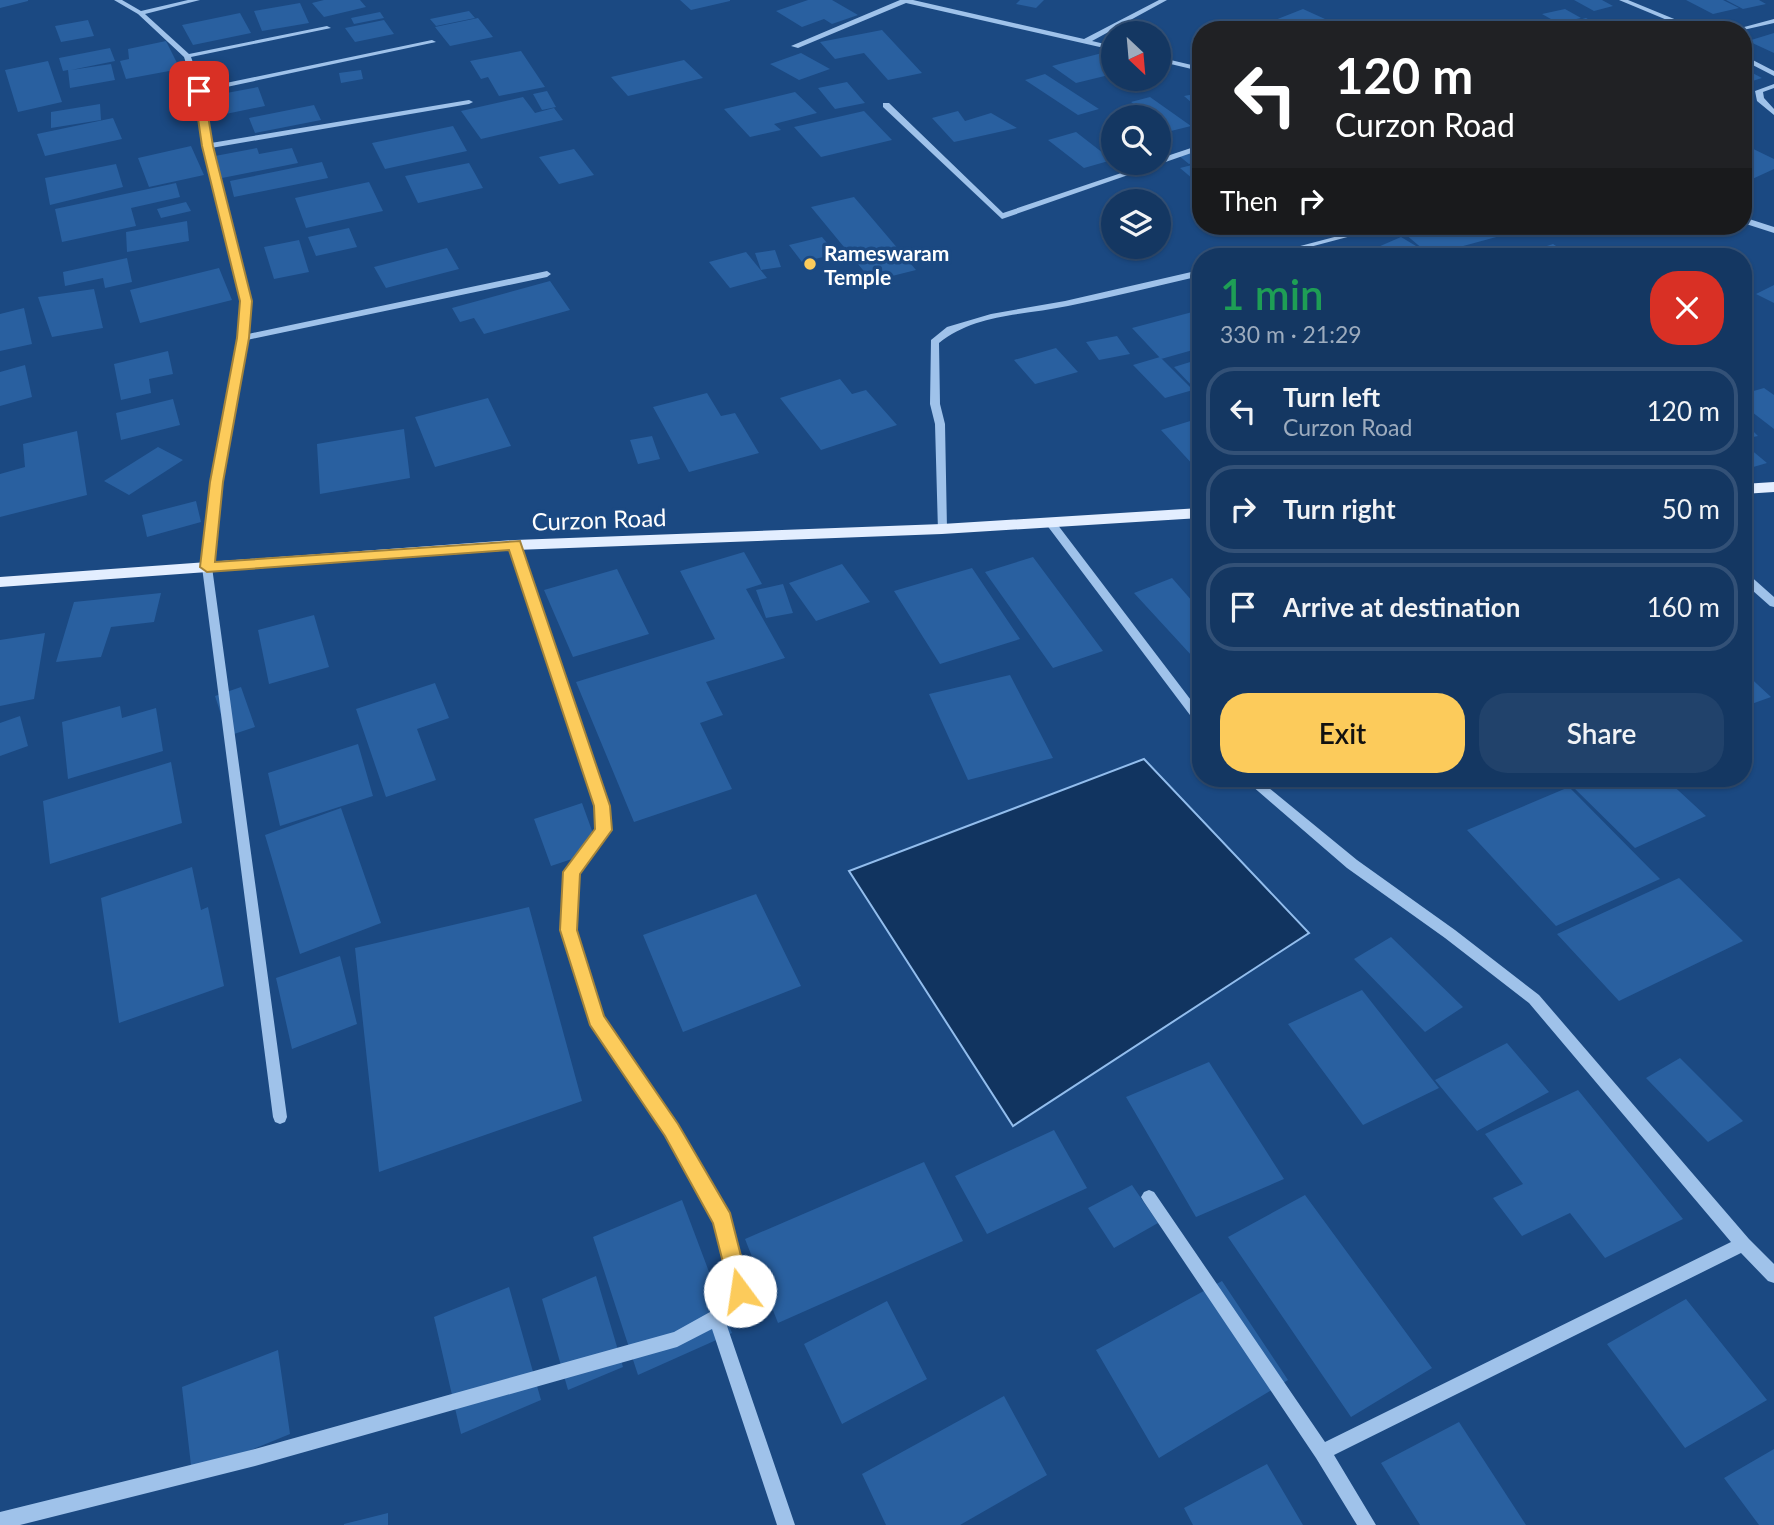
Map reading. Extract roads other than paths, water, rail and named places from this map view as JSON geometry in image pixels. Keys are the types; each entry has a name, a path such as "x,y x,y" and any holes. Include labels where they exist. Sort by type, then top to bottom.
{"main road":[{"path":"1752,488 1774,487"},
{"name":"Curzon Road","path":"0,582 515,545 942,529 1192,513"}],"street":[{"path":"117,0 140,13 187,56 199,91 207,146 246,301 243,338 217,482 207,567 280,1117"},
{"path":"140,13 197,0"},
{"path":"795,46 905,0 1101,45"},
{"path":"1086,41 1164,0"},
{"path":"1622,0 1675,21"},
{"path":"1752,27 1774,22"},
{"path":"187,56 327,28"},
{"path":"199,91 432,42"},
{"path":"1171,62 1192,67"},
{"path":"1752,62 1774,74"},
{"path":"1774,86 1759,91 1760,99 1774,113"},
{"path":"207,146 468,102"},
{"path":"886,105 1002,216 1123,175"},
{"path":"1171,158 1192,151"},
{"path":"1752,223 1774,230"},
{"path":"1298,248 1350,235"},
{"path":"243,338 547,274"},
{"path":"942,529 940,424 935,404 934,342 950,328 994,316 1065,304 1192,275"},
{"path":"1050,522 1192,709"},
{"path":"0,1521 84,1502 306,1443 677,1339 716,1318 740,1291 723,1220 672,1130 596,1020 568,930 571,872 604,830 602,806 515,545"},
{"path":"1752,584 1774,603"},
{"path":"1260,787 1352,864 1450,934 1534,999 1743,1244 1774,1275"},
{"path":"1149,1197 1322,1452 1367,1525"},
{"path":"1322,1452 1743,1244"},
{"path":"716,1318 786,1525"}],"water":[{"path":"1144,759 1309,933 1013,1126 849,871"}],"place":[{"name":"Rameswaram Temple","path":"810,264"}]}
